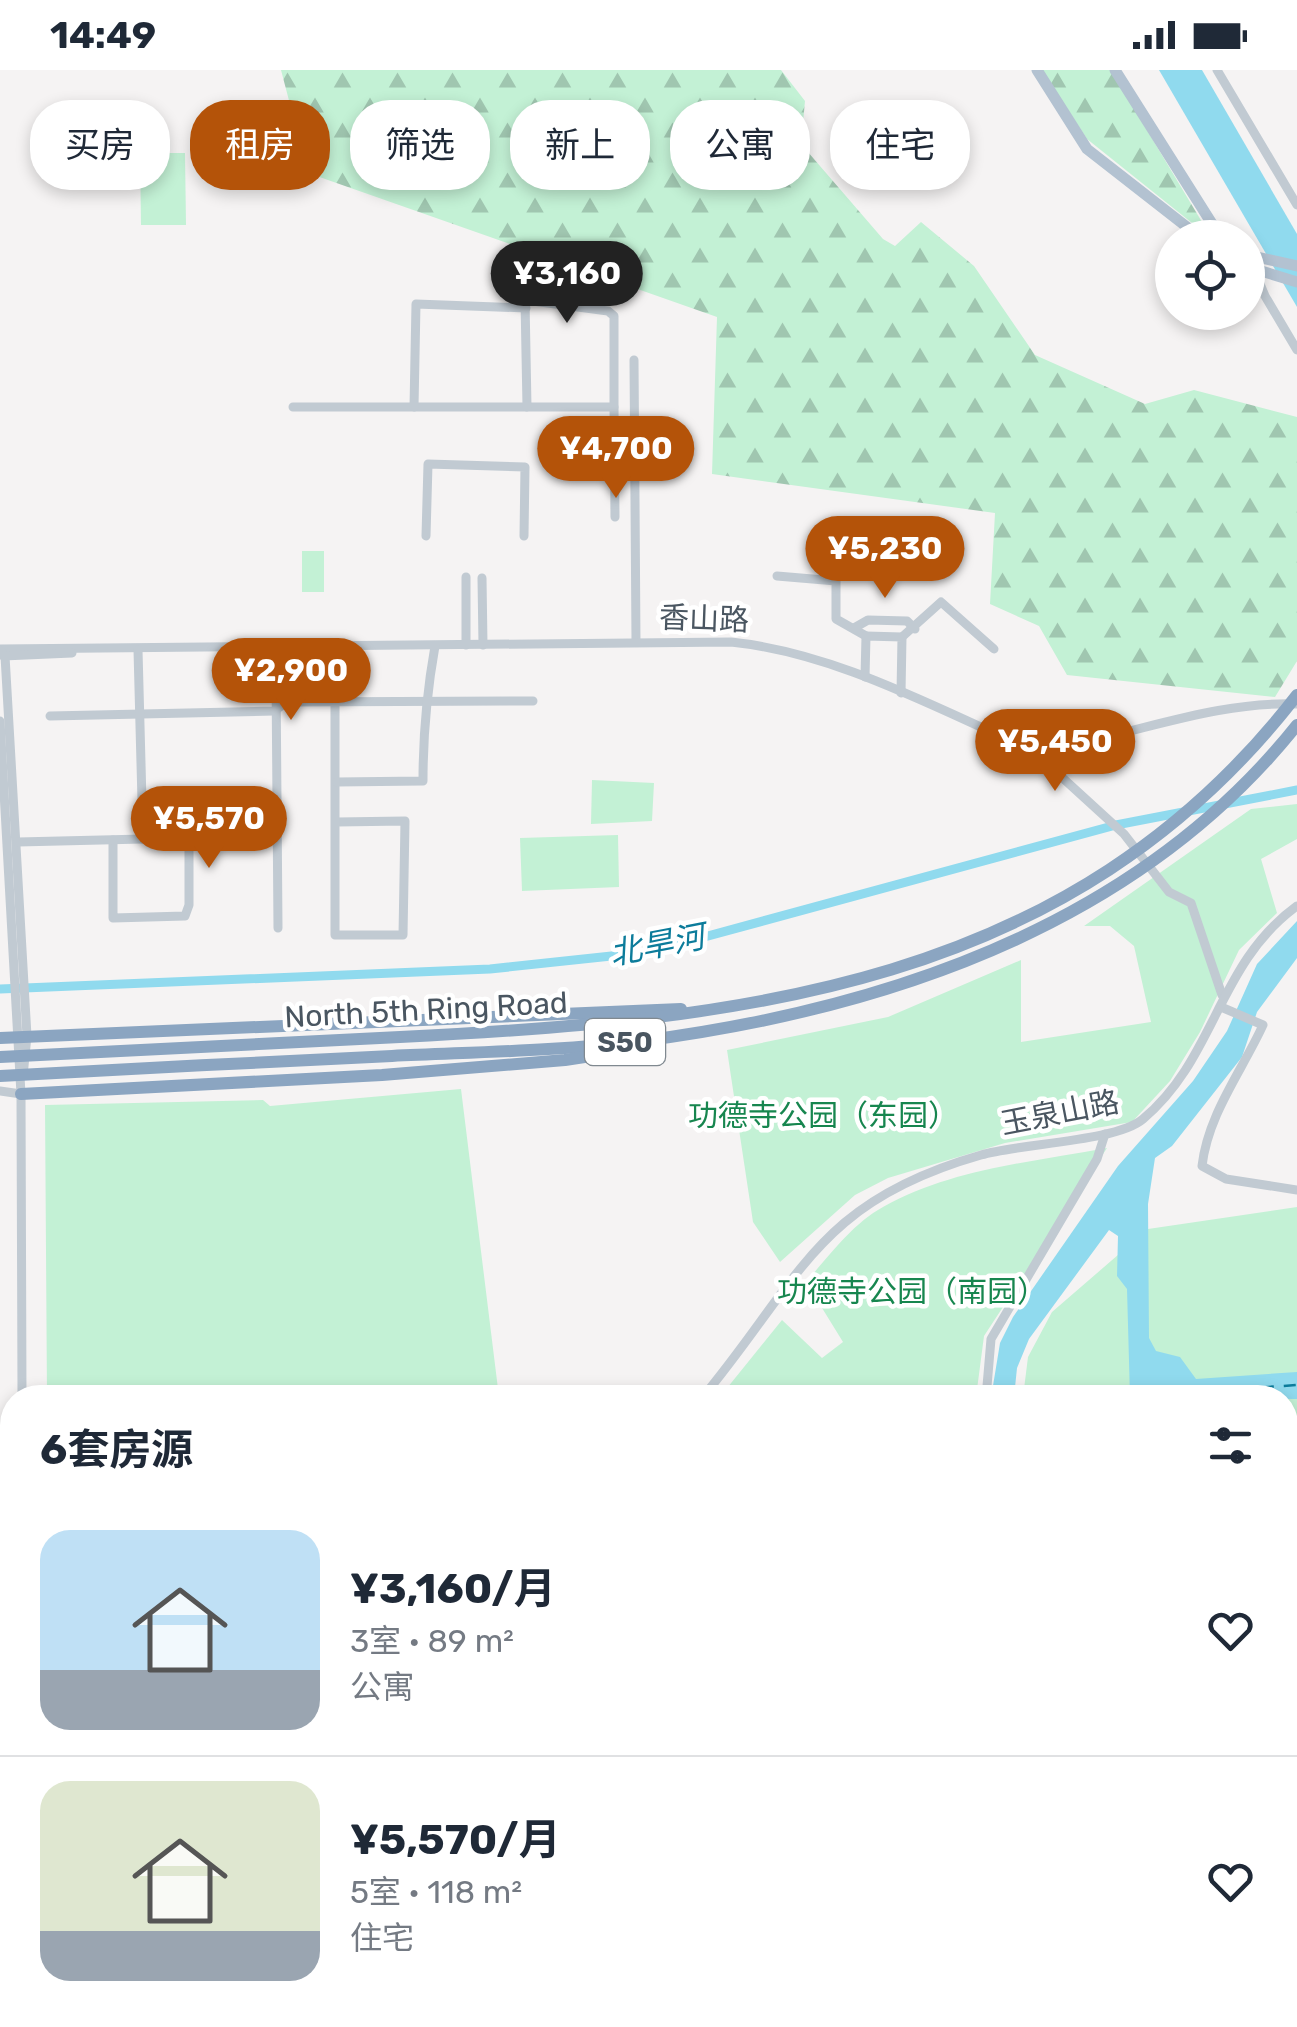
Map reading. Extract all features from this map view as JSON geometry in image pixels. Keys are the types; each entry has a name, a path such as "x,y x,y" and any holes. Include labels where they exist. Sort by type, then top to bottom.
{"highway":[{"name":"North 5th Ring Road","path":"0,1057 551,1029 753,1006 884,974 1032,913 1128,856 1225,777 1297,695"},
{"name":"North 5th Ring Road","path":"0,1076 553,1048 740,1026 889,991 968,964 1045,928 1139,870 1234,793 1297,725"},
{"path":"14,1037 753,1006"},
{"path":"21,1094 382,1076 565,1060 642,1049 740,1026"}],"main road":[{"path":"1038,70 1088,149 1178,220"},
{"path":"1116,70 1210,220"},
{"path":"1265,259 1297,266"},
{"path":"1265,274 1297,282"}],"street":[{"path":"1217,70 1297,205"},
{"path":"1265,298 1297,350"},
{"path":"527,407 526,300 608,311 614,316 615,518"},
{"path":"414,407 416,304 526,308"},
{"path":"634,360 636,642"},
{"path":"292,406 614,408"},
{"path":"426,536 428,464 525,467 524,536"},
{"path":"777,576 836,581 836,619 866,636 902,637 941,602 994,648"},
{"path":"466,578 466,645"},
{"path":"482,578 483,645"},
{"path":"854,628 868,620 907,621 915,629"},
{"path":"865,677 866,636"},
{"path":"902,637 902,694"},
{"name":"香山路","path":"1,653 636,642 754,644 814,657 1032,750 1124,834 1169,892 1191,903 1222,995"},
{"path":"338,782 422,781 423,715 429,700 434,646"},
{"path":"336,647 335,935 403,935 405,821 336,822"},
{"path":"138,650 143,840"},
{"path":"1,653 18,842 26,996 14,1037"},
{"path":"276,676 278,928"},
{"path":"50,716 274,711 287,702 336,700 533,701"},
{"path":"1032,750 1223,707 1297,704"},
{"path":"0,720 14,1037 21,1094 22,1385"},
{"path":"18,842 183,838 190,846 189,906 184,916 113,918 113,840"},
{"name":"玉泉山路","path":"712,1385 804,1260 835,1227 869,1201 980,1155 1126,1130 1154,1109 1200,1047 1242,961 1297,906"},
{"path":"1221,1007 1263,1025 1244,1068 1218,1109 1202,1161 1205,1171 1226,1179 1297,1190"},
{"path":"0,1091 21,1094"},
{"path":"987,1385 991,1339 1097,1159 1106,1134"}],"green space":[{"path":"281,70 781,70 804,100 670,100 670,190 810,190 810,154 830,178 830,190 841,190 883,239 895,246 921,222 974,266 1035,355 1145,404 1194,390 1297,417 1297,661 1275,697 1067,675 1039,626 990,604 995,513 712,474 717,317 356,190 490,190 490,100 350,100 350,188 330,181 330,100 289,100"},
{"path":"1042,70 1111,70 1201,220 1188,220 1087,139"},
{"path":"170,153 185,153 186,225 141,225 141,190 170,190"},
{"path":"302,551 324,551 324,592 302,592"},
{"path":"592,780 654,783 652,821 591,824"},
{"name":"功德寺公园（东园）","path":"1297,804 1297,839 1261,859 1277,913 1239,950 1200,1032 1170,1081 1132,1122 1005,1143 888,1178 855,1195 780,1262 753,1222 727,1050 888,1017 1021,960 1021,1042 1151,1022 1134,946 1110,926 1084,926 1251,809"},
{"path":"618,835 619,887 522,891 520,838"},
{"path":"461,1089 498,1385 47,1385 45,1105 263,1100 270,1106"},
{"name":"功德寺公园（南园）","path":"1107,1148 984,1336 978,1385 730,1385 782,1320 822,1358 843,1342 806,1282 861,1222 883,1207 936,1184 1021,1163"},
{"path":"1297,1207 1297,1385 1024,1385 1028,1357 1052,1312 1148,1229"}],"water":[{"path":"1159,70 1202,70 1297,234 1297,307 1265,252 1265,220 1246,220"},
{"path":"1297,921 1297,958 1257,1012 1242,1057 1172,1146 1155,1158 1148,1204 1149,1338 1156,1351 1180,1357 1196,1379 1297,1372 1297,1385 1130,1385 1127,1289 1117,1276 1118,1236 1109,1230 1029,1339 1017,1368 1015,1385 993,1385 1000,1343 1013,1317 1118,1166 1193,1081 1227,1031 1257,964"}],"waterway":[{"name":"北旱河","path":"0,989 490,969 649,952 1116,825 1297,790"}]}
